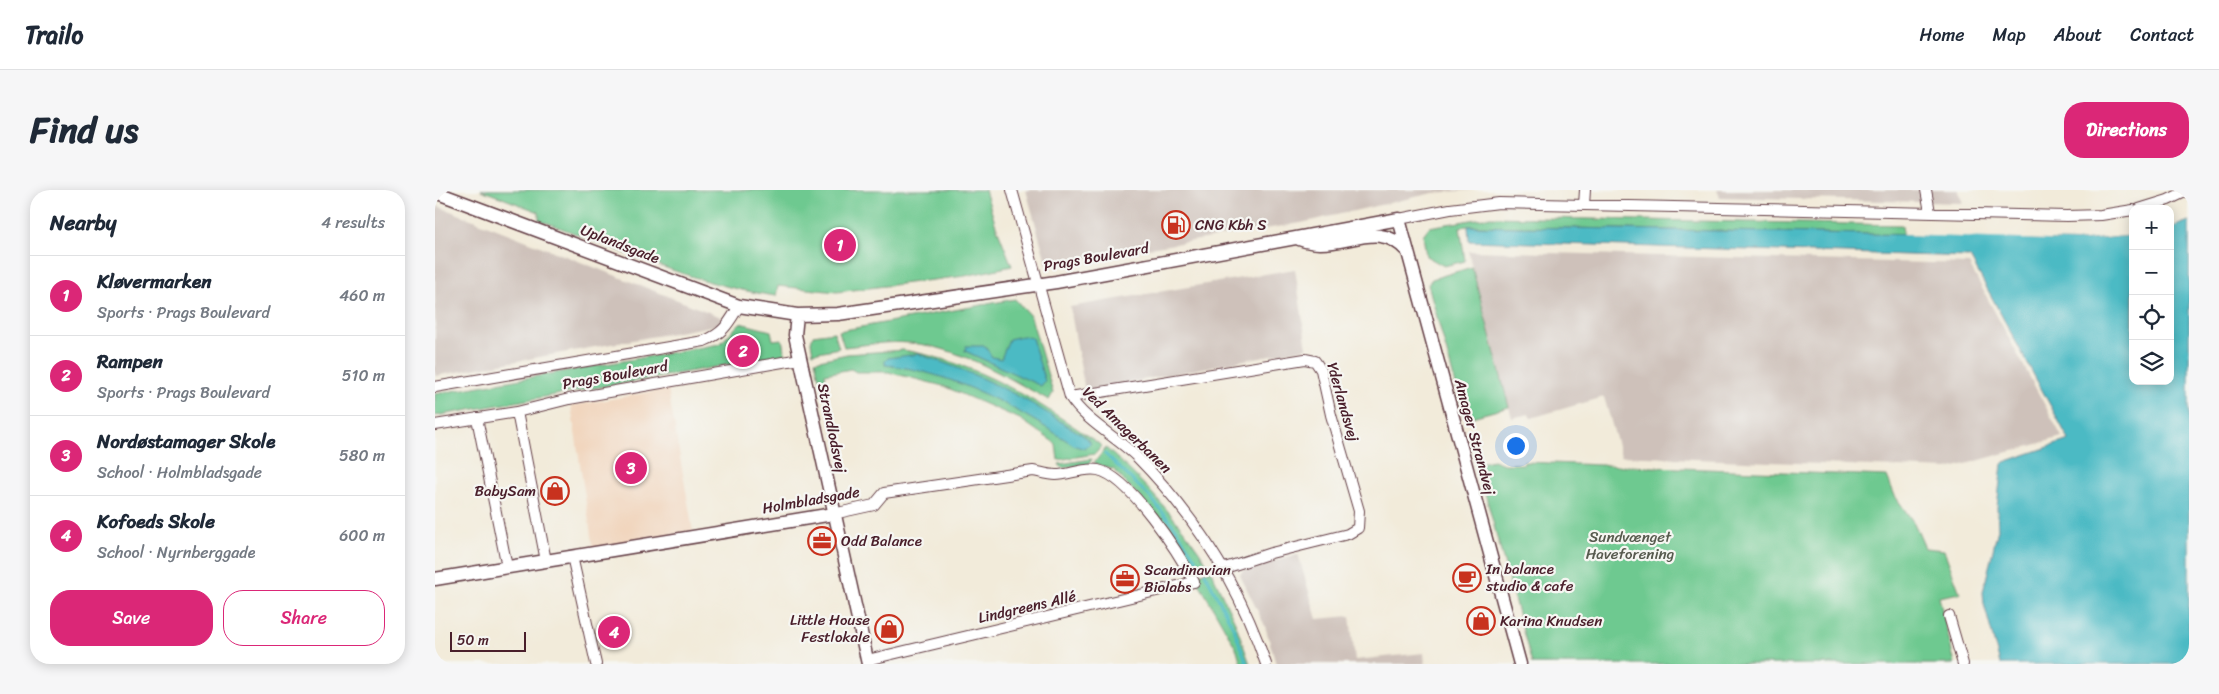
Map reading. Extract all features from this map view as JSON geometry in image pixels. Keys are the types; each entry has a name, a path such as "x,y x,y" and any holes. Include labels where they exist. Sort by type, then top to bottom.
{"street":[{"name":"Ved Amagerbanen","path":"1012,190 1038,284 1047,308 1070,397 1078,408 1134,454 1153,474 1197,528 1225,568 1255,632 1266,664"},
{"path":"1584,205 1585,190"},
{"path":"1926,190 1930,212"},
{"path":"2152,205 2189,190"},
{"name":"Uplandsgade","path":"435,192 739,306 797,315"},
{"path":"1399,219 1450,209 1499,203 2067,216 2101,215 2129,211"},
{"name":"Prags Boulevard","path":"797,315 838,314 1038,284 1399,219"},
{"name":"Amager Strandvej","path":"1399,219 1520,664"},
{"path":"1294,238 1318,244 1373,235 1384,236 1393,238 1408,252"},
{"name":"Prags Boulevard","path":"435,387 704,341 718,335 725,329 739,306"},
{"name":"Strandlodsvej","path":"797,315 795,335 833,514 868,662"},
{"name":"Prags Boulevard","path":"435,425 517,412 569,399 800,359"},
{"name":"Yderlandsvej","path":"1070,397 1305,359 1315,360 1321,370 1331,415 1359,510 1358,528 1347,534 1271,553 1225,568"},
{"path":"517,412 546,560"},
{"path":"477,418 507,567"},
{"name":"Holmbladsgade","path":"435,579 833,514 874,505 884,493 1033,470 1055,475 1096,469 1111,475 1140,503 1176,549 1194,582"},
{"path":"572,556 596,664"},
{"name":"Lindgreens Allé","path":"868,662 1194,582"},
{"path":"1949,616 1963,664"}],"shaded area":[{"path":"1026,190 1472,190 1433,193 1301,223 1047,265"},
{"path":"1717,190 1958,190 1963,203 1720,197"},
{"path":"435,205 721,317 722,324 435,376"},
{"path":"1468,251 1969,264 2062,437 1948,469 1621,456 1604,397 1531,418 1529,414 1512,418"},
{"path":"1295,269 1307,348 1085,391 1070,307"},
{"path":"668,389 693,531 593,548 571,406"},
{"path":"1298,554 1317,619 1350,616 1355,660 1424,653 1425,664 1276,664 1265,626 1240,575 1243,570"}],"green space":[{"path":"481,190 985,190 995,223 1012,266 965,276 837,292 778,286 776,296 745,291 686,275 539,220 539,212"},
{"path":"1489,217 1902,225 1903,235 1468,226 1460,227 1465,261 1444,266 1426,256 1423,235 1429,227"},
{"path":"1472,267 1509,407 1472,417 1464,415 1428,284 1432,279"},
{"path":"1015,299 1031,317 1053,393 1049,400 982,364 946,350 910,343 844,347 839,331"},
{"path":"740,323 771,331 773,340 782,339 785,355 435,416 435,394 720,344"},
{"path":"834,332 839,348 813,353 811,342 813,335"},
{"path":"903,350 957,364 1008,386 1102,446 1095,454 1058,460 1056,445 1020,419 943,386 888,372 856,372 851,369 825,374 826,385 821,386 815,361 847,354"},
{"path":"1106,448 1161,503 1186,533 1208,565 1192,570 1183,553 1156,515 1114,470 1094,463"},
{"path":"1092,459 1089,464 1062,468 1059,464"},
{"name":"Sundvænget Haveforening","path":"1493,460 1504,464 1524,464 1524,462 1887,476 1895,496 1914,523 1925,548 1944,550 1960,593 1939,597 1955,664 1532,664 1477,464"},
{"path":"1211,571 1235,622 1250,664 1241,664 1237,650 1195,576"}],"water":[{"path":"2189,221 2189,664 2000,664 1984,604 1983,592 1998,529 1997,507 2002,464 2069,440 1970,257 1469,241 1468,226 1971,236 2076,241 2129,235 2129,385 2174,385 2174,227"},
{"path":"1022,336 1032,338 1045,381 1041,386 965,351 966,346 985,346 992,357 1001,359 1009,339"},
{"path":"918,354 957,368 1013,393 1079,433 1091,443 1085,449 1075,446 1031,418 960,384 936,375 885,365 885,361 888,358"}],"pier":[{"path":"1902,232 2076,239 2129,233 2129,235 2076,241 1903,235"}],"waterway":[{"path":"1105,454 1151,498 1173,525 1197,561"},
{"path":"1205,573 1234,629 1247,664"}],"place":[{"name":"CNG Kbh S","path":"1176,225"},
{"name":"Kløvermarken","path":"840,245"},
{"name":"Rampen","path":"743,351"},
{"name":"Nordøstamager Skole","path":"631,468"},
{"name":"BabySam","path":"555,491"},
{"name":"Odd Balance","path":"822,541"},
{"name":"In balance studio & cafe","path":"1467,578"},
{"name":"Scandinavian Biolabs","path":"1125,579"},
{"name":"Karina Knudsen","path":"1481,621"},
{"name":"Little House Festlokale","path":"889,629"},
{"name":"Kofoeds Skole","path":"614,632"}]}
